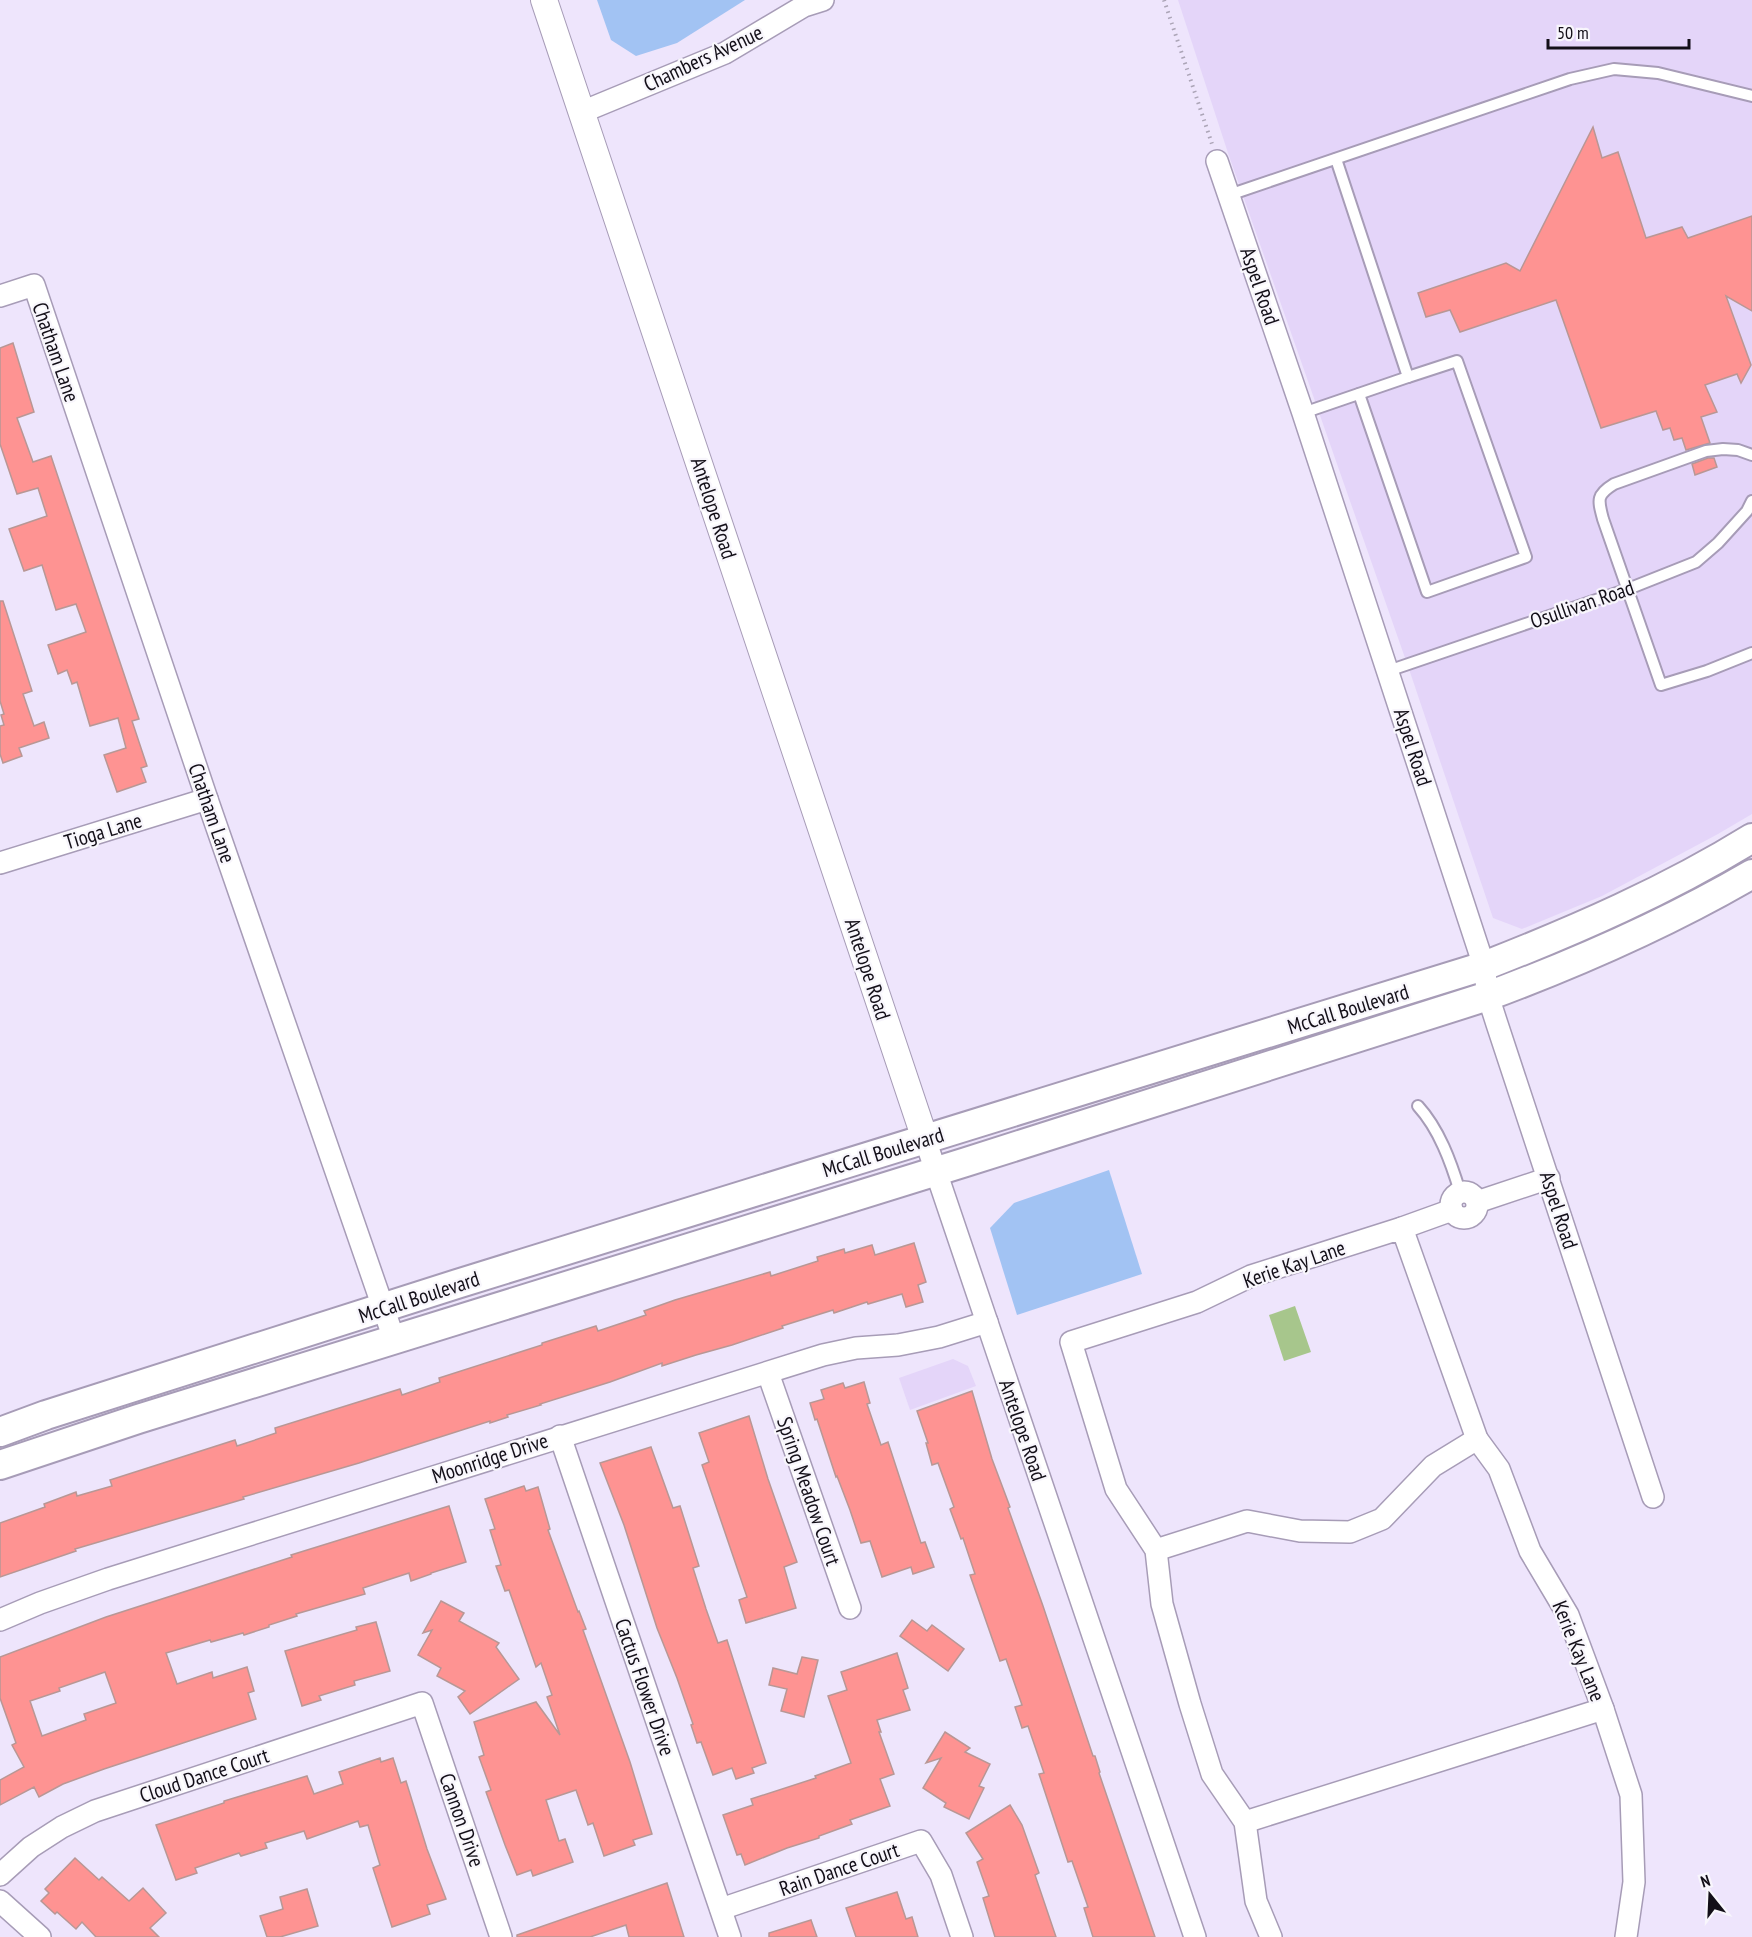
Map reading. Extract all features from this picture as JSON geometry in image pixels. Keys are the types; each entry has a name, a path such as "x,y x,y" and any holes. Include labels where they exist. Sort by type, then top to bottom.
{"main road":[{"name":"McCall Boulevard","path":"0,1432 383,1308 1484,966 1649,896 1752,838"},
{"name":"McCall Boulevard","path":"0,1465 138,1419 936,1172 1488,996 1607,948 1681,913 1752,874"}],"street":[{"name":"Antelope Road","path":"544,0 925,1140 1196,1937"},
{"name":"Chambers Avenue","path":"582,112 724,53 804,6 822,0"},
{"name":"Aspel Road","path":"1217,161 1388,671 1484,966 1488,996 1653,1497"},
{"name":"Chatham Lane","path":"0,296 34,285 207,799 394,1339"},
{"name":"Tioga Lane","path":"0,863 207,799"},
{"path":"1402,1228 1463,1201 1549,1178"},
{"name":"Kerie Kay Lane","path":"1271,1937 1256,1901 1245,1822 1212,1774 1162,1604 1156,1550 1116,1489 1071,1342 1197,1302 1251,1276 1402,1228 1477,1439 1499,1469 1530,1551 1568,1615 1603,1709 1631,1795 1634,1882 1626,1937"},
{"name":"Moonridge Drive","path":"0,1620 39,1603 108,1579 823,1355 856,1347 898,1345 939,1337 987,1322"},
{"name":"Spring Meadow Court","path":"768,1373 850,1608"},
{"name":"Cactus Flower Drive","path":"560,1436 730,1937"},
{"path":"1156,1550 1247,1521 1300,1531 1350,1532 1382,1519 1433,1466 1477,1439"},
{"name":"Cloud Dance Court","path":"0,1875 31,1847 95,1810 422,1703"},
{"name":"Cannon Drive","path":"422,1703 501,1937"},
{"path":"1245,1822 1603,1709"},
{"name":"Rain Dance Court","path":"721,1909 921,1841 941,1875 962,1937"},
{"path":"0,1901 40,1937"}],"lane":[{"path":"1229,195 1570,79 1614,69 1658,73 1752,96"},
{"path":"1336,159 1408,377"},
{"path":"1303,413 1408,377 1457,361 1526,557 1427,592 1359,394"},
{"path":"1752,455 1738,450 1706,451 1614,484 1602,491 1598,502 1661,685 1707,671 1752,653"},
{"name":"Osullivan Road","path":"1388,671 1628,589 1695,562 1718,543 1747,511 1752,501"},
{"path":"1418,1106 1428,1116 1443,1147 1463,1201"}],"path":[{"path":"1164,0 1217,161"}],"shaded area":[{"path":"1178,0 1752,0 1752,814 1602,896 1522,929 1493,918 1411,675 1228,153"},
{"path":"953,1359 968,1366 976,1386 910,1410 899,1378"}],"green space":[{"path":"1295,1306 1311,1352 1284,1361 1269,1315"}],"water":[{"path":"597,0 745,0 677,43 636,56 611,40"},
{"path":"1109,1170 1142,1274 1017,1315 990,1228 1014,1203"}],"building":[{"path":"1593,127 1602,158 1618,152 1646,238 1682,227 1688,238 1752,216 1752,311 1726,296 1751,365 1741,383 1737,374 1705,385 1717,412 1701,417 1710,443 1686,450 1682,438 1674,440 1670,428 1663,430 1656,411 1601,428 1556,300 1460,332 1450,310 1426,317 1418,293 1506,263 1520,271"},
{"path":"13,343 34,412 17,418 33,462 51,456 139,719 132,721 147,766 141,768 146,782 117,792 104,755 126,748 118,718 90,726 77,682 72,684 67,670 58,674 48,645 86,632 76,604 56,610 42,565 24,571 9,529 47,516 38,488 17,494 0,444 0,348"},
{"path":"1714,458 1717,467 1695,475 1692,464"},
{"path":"0,601 3,601 32,691 23,694 34,726 44,722 49,738 19,748 22,756 3,763 0,754 0,726 4,725 1,715 4,714 0,701"},
{"path":"914,1243 926,1282 918,1285 923,1302 906,1307 902,1294 834,1313 833,1310 732,1345 662,1366 662,1363 507,1415 508,1417 490,1423 490,1421 243,1497 244,1499 75,1549 76,1551 0,1577 0,1523 45,1507 44,1504 76,1492 77,1496 112,1486 110,1480 235,1440 237,1446 276,1433 275,1428 400,1389 402,1395 440,1382 439,1378 542,1345 542,1343 596,1326 598,1331 646,1315 644,1311 675,1300 770,1272 771,1276 818,1261 817,1257 844,1249 845,1253 872,1245 875,1255"},
{"path":"864,1382 870,1403 867,1404 881,1445 888,1442 921,1543 925,1542 934,1567 913,1574 911,1567 882,1577 870,1541 861,1543 810,1403 824,1399 821,1390 843,1383 845,1388"},
{"path":"972,1391 992,1459 1010,1507 1008,1508 1093,1756 1095,1756 1155,1937 1093,1937 1084,1908 1088,1907 1072,1861 1068,1862 1039,1774 1044,1773 1028,1726 1022,1728 1015,1707 1022,1705 1006,1659 1000,1661 970,1575 975,1574 950,1509 954,1507 938,1463 932,1465 926,1443 928,1443 917,1411"},
{"path":"749,1416 797,1562 784,1567 796,1608 746,1623 739,1600 747,1597 702,1465 709,1462 699,1433"},
{"path":"651,1447 673,1508 680,1506 699,1566 693,1568 706,1609 718,1643 727,1640 766,1763 752,1768 754,1773 736,1779 732,1768 713,1775 701,1742 697,1743 691,1725 693,1724 600,1463"},
{"path":"524,1486 526,1491 538,1487 550,1529 548,1530 586,1629 583,1630 630,1762 652,1834 633,1840 635,1845 604,1856 593,1823 588,1825 576,1790 546,1800 559,1841 565,1839 573,1862 533,1876 531,1870 517,1875 505,1845 486,1792 491,1790 479,1757 484,1755 474,1722 536,1702 560,1735 547,1697 552,1695 541,1663 536,1667 509,1590 505,1591 496,1566 501,1565 490,1530 495,1529 485,1499"},
{"path":"449,1506 466,1562 411,1581 409,1573 363,1588 365,1594 296,1614 297,1616 269,1625 269,1627 244,1635 243,1633 211,1642 210,1640 166,1653 177,1684 212,1672 213,1678 247,1667 254,1691 248,1693 256,1719 104,1769 63,1784 39,1797 34,1787 0,1805 0,1780 24,1767 12,1745 16,1743 0,1698 0,1657 106,1617 292,1557 291,1555","holes":["105,1672 116,1703 84,1714 86,1720 42,1736 30,1701"]},
{"path":"441,1601 464,1613 459,1621 499,1643 496,1647 519,1679 470,1714 458,1697 465,1691 437,1676 441,1668 418,1655 432,1630 423,1633"},
{"path":"912,1620 927,1631 932,1625 964,1649 948,1671 900,1636"},
{"path":"376,1622 390,1671 354,1681 355,1685 319,1696 321,1700 302,1706 285,1651 357,1630 356,1627"},
{"path":"897,1653 908,1688 903,1690 910,1710 877,1720 894,1774 880,1779 890,1806 850,1820 852,1824 819,1836 819,1838 745,1865 741,1854 737,1855 723,1815 753,1805 751,1799 816,1778 815,1776 851,1763 828,1696 847,1690 841,1672"},
{"path":"802,1657 818,1660 804,1717 781,1711 787,1689 769,1685 773,1668 797,1674"},
{"path":"945,1732 970,1748 965,1752 990,1764 979,1786 984,1788 969,1819 944,1807 946,1803 923,1788 941,1758 926,1763"},
{"path":"380,1758 381,1762 393,1758 401,1783 406,1781 427,1849 446,1899 427,1905 430,1914 392,1927 373,1868 380,1865 368,1825 360,1827 358,1821 307,1839 304,1831 265,1843 267,1848 241,1856 239,1853 195,1868 197,1873 176,1880 156,1825 224,1803 224,1801 307,1776 314,1794 343,1784 339,1772"},
{"path":"1010,1805 1022,1825 1039,1873 1035,1875 1056,1937 995,1937 983,1898 989,1896 977,1862 983,1859 966,1833"},
{"path":"75,1858 99,1880 102,1877 129,1901 143,1888 166,1913 150,1928 159,1937 96,1937 82,1922 76,1929 41,1901 49,1893 45,1889"},
{"path":"667,1883 684,1937 629,1937 626,1925 590,1937 517,1937 517,1935"},
{"path":"307,1889 318,1926 280,1937 267,1937 260,1916 283,1909 280,1897"},
{"path":"897,1892 906,1919 912,1917 918,1937 856,1937 846,1908"},
{"path":"811,1920 817,1937 769,1937 769,1933"}]}
